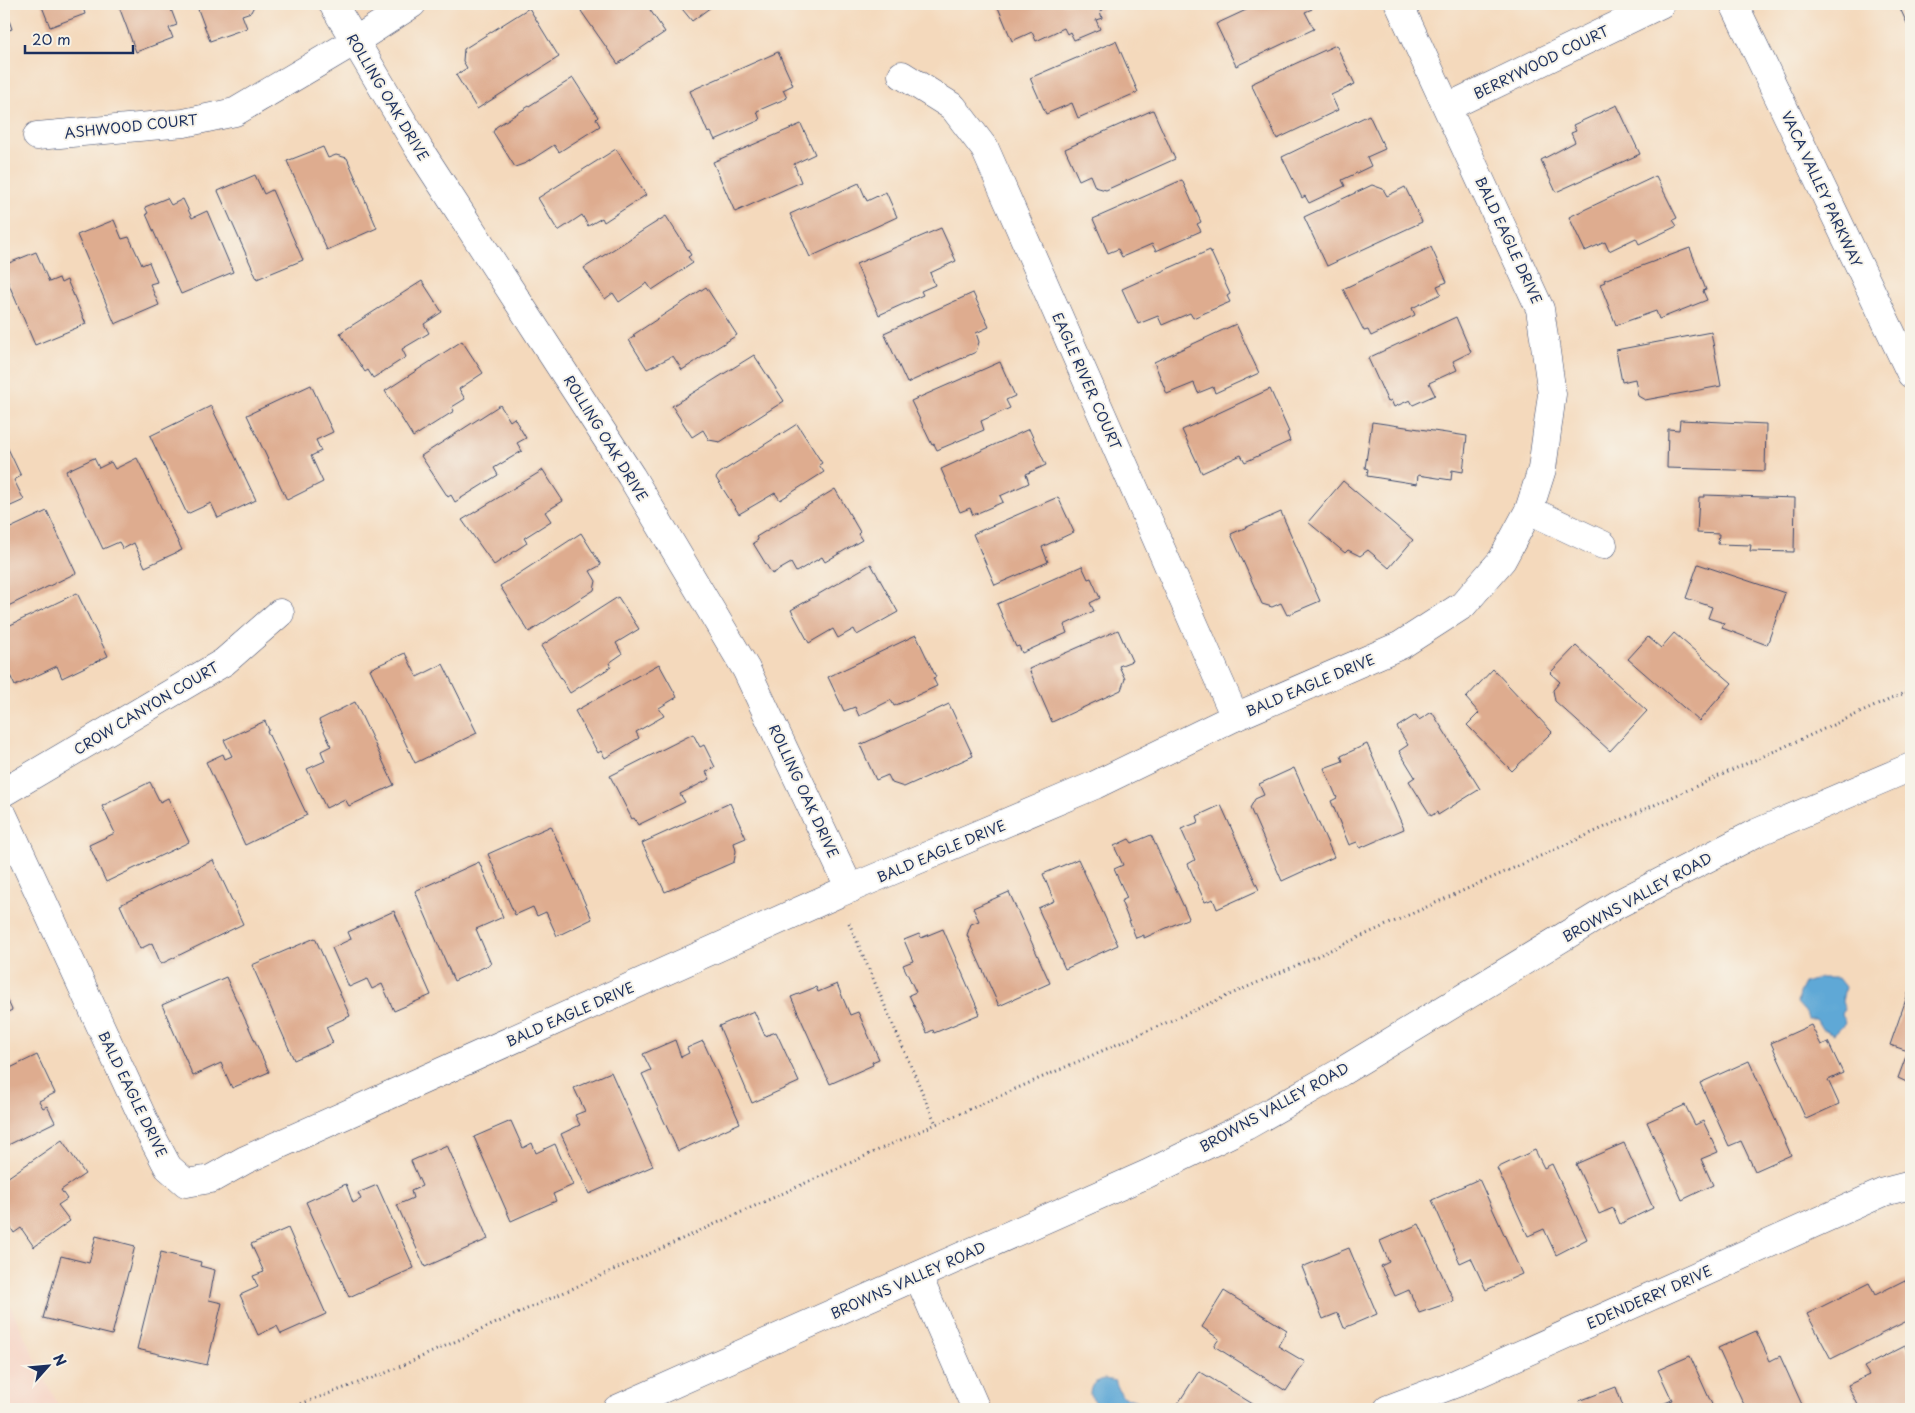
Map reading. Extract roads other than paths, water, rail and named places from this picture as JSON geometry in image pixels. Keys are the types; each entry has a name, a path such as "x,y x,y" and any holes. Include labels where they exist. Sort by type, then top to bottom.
{"street":[{"name":"ROLLING OAK DRIVE","path":"332,4 419,149 631,476 746,669 843,892"},
{"name":"ASHWOOD COURT","path":"36,136 184,123 235,112 355,41 412,4"},
{"name":"BALD EAGLE DRIVE","path":"4,817 148,1129 168,1167 186,1182 211,1179 245,1160 843,892 1096,785 1235,718 1401,646 1463,605 1502,560 1529,510 1542,469 1552,394 1540,309 1399,4"},
{"name":"BERRYWOOD COURT","path":"1448,107 1661,4"},
{"name":"VACA VALLEY PARKWAY","path":"1734,4 1911,374"},
{"name":"EAGLE RIVER COURT","path":"902,75 953,107 985,149 1235,718"},
{"path":"1529,510 1603,545"},
{"name":"CROW CANYON COURT","path":"4,792 224,662 280,613"},
{"name":"BROWNS VALLEY ROAD","path":"617,1409 1147,1174 1246,1126 1341,1072 1616,905 1756,833 1911,767"},
{"name":"EDENDERRY DRIVE","path":"1388,1409 1457,1382 1884,1192 1911,1185"},
{"path":"918,1276 976,1409"}],"water":[{"path":"1820,978 1838,978 1845,987 1842,1002 1845,1009 1842,1014 1845,1023 1834,1034 1822,1029 1816,1019 1808,1019 1806,1013 1797,1003 1804,983"},
{"path":"1105,1379 1115,1381 1122,1396 1137,1400 1142,1409 1096,1409 1095,1401 1090,1395 1091,1388 1096,1382"}]}
